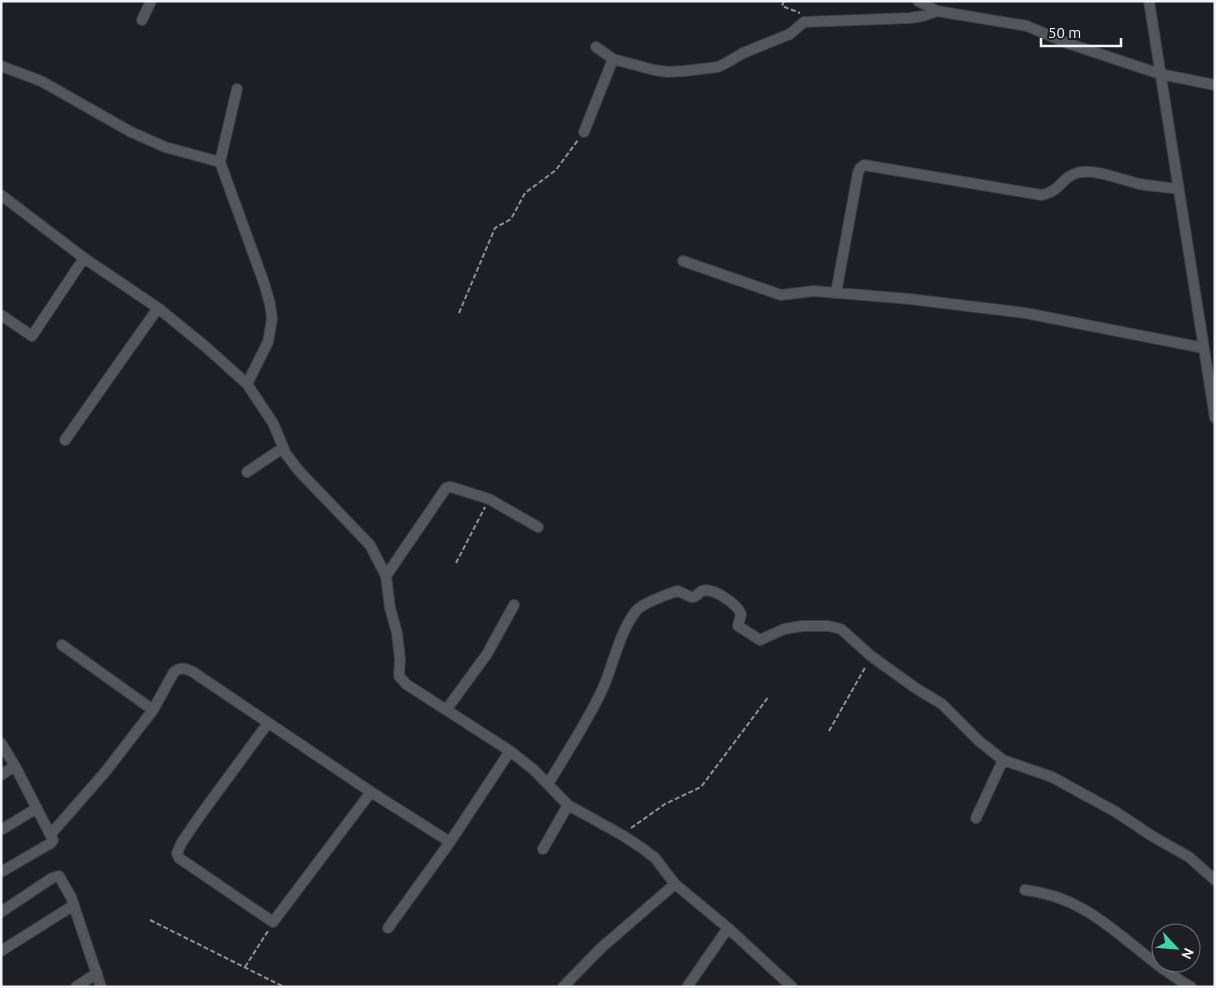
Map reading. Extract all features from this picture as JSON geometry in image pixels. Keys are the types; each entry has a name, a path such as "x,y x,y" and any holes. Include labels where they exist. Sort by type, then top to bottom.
{"street":[{"path":"142,20 151,1"},
{"path":"918,1 937,11 1028,26 1067,43 1160,74 1215,85"},
{"path":"1149,1 1215,418"},
{"path":"596,47 613,60 668,72 718,66 743,53 790,34 804,22 910,18 937,11"},
{"path":"584,132 613,60"},
{"path":"1,66 41,81 131,132 156,143 220,162"},
{"path":"236,89 220,162 264,283 272,319 268,342 247,384"},
{"path":"836,293 858,173 864,165 1041,195 1056,190 1066,179 1077,172 1092,172 1140,184 1178,189"},
{"path":"1,195 84,258 158,308 206,347 247,384 273,423 283,448 299,471 370,546 386,576 390,608 397,633 400,659 399,676 406,684 510,751 534,770 568,805 622,835 655,858 675,884 728,928 792,987"},
{"path":"1,315 32,336 84,258"},
{"path":"683,262 782,295 814,291 1025,313 1204,348"},
{"path":"65,440 158,308"},
{"path":"247,472 283,448"},
{"path":"386,576 446,488 457,488 489,499 538,527"},
{"path":"548,784 581,730 603,688 624,633 638,608 674,592 679,591 692,597 704,591 720,594 740,611 738,626 757,639 762,639 784,629 802,626 828,626 845,632 872,656 917,689 942,704 979,741 1002,760 1052,777 1116,812 1152,836 1189,857 1215,880"},
{"path":"446,710 487,654 514,605"},
{"path":"62,645 152,710"},
{"path":"51,834 106,771 152,710 174,672 178,668 183,668 193,672 371,792 450,842"},
{"path":"268,723 202,813 182,842 177,853 179,858 273,922 371,792"},
{"path":"1,742 53,840 51,843 1,872"},
{"path":"388,928 450,842 510,751"},
{"path":"976,818 1002,760"},
{"path":"1,775 15,766"},
{"path":"543,849 568,805"},
{"path":"1,830 37,808"},
{"path":"1,912 58,876 61,878 74,905 101,987"},
{"path":"563,987 601,948 675,884"},
{"path":"1025,890 1044,892 1061,897 1080,907 1132,942 1166,972 1191,987"},
{"path":"1,951 74,905"},
{"path":"687,987 728,928"},
{"path":"76,987 97,973"}],"path":[{"path":"784,1 782,6 800,13"},
{"path":"459,313 495,228 511,219 525,194 556,170 584,132"},
{"path":"456,563 489,499"},
{"path":"830,731 872,656"},
{"path":"622,835 665,804 701,787 769,696"},
{"path":"150,920 284,987"},
{"path":"246,967 273,922"}]}
